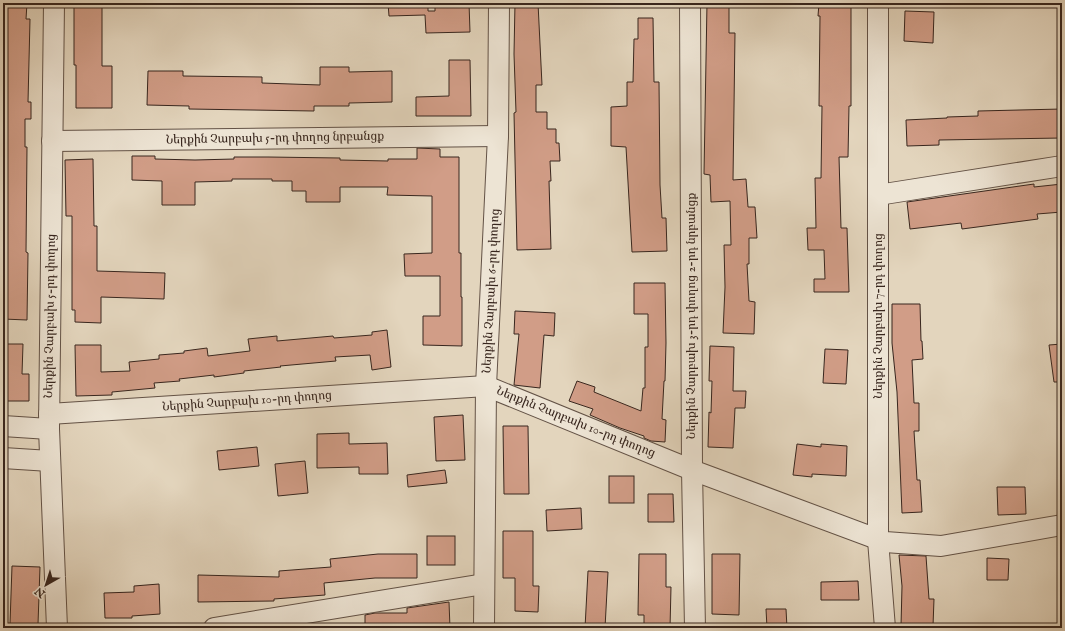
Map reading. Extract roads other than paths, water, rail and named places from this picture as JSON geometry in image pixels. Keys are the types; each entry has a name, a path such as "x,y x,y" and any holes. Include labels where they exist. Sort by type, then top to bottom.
{"street":[{"name":"Ներքին Չարբախ 5-րդ փողոց","path":"54,3 49,422 57,628"},
{"name":"Ներքին Չարբախ 6-րդ փողոց","path":"484,628 486,386 498,136 499,3"},
{"name":"Ներքին Չարբախ 3-րդ փողոց 2-րդ նրբանցք","path":"690,3 692,470 695,628"},
{"name":"Ներքին Չարբախ 7-րդ փողոց","path":"878,3 878,540 885,628"},
{"name":"Ներքին Չարբախ 5-րդ փողոց նրբանցք","path":"52,141 498,136"},
{"path":"878,195 1062,166"},
{"name":"Ներքին Չարբախ 10-րդ փողոց","path":"3,426 486,386 692,470 885,542 941,546 1062,525"},
{"path":"3,458 50,461"},
{"path":"214,628 484,584"}]}
